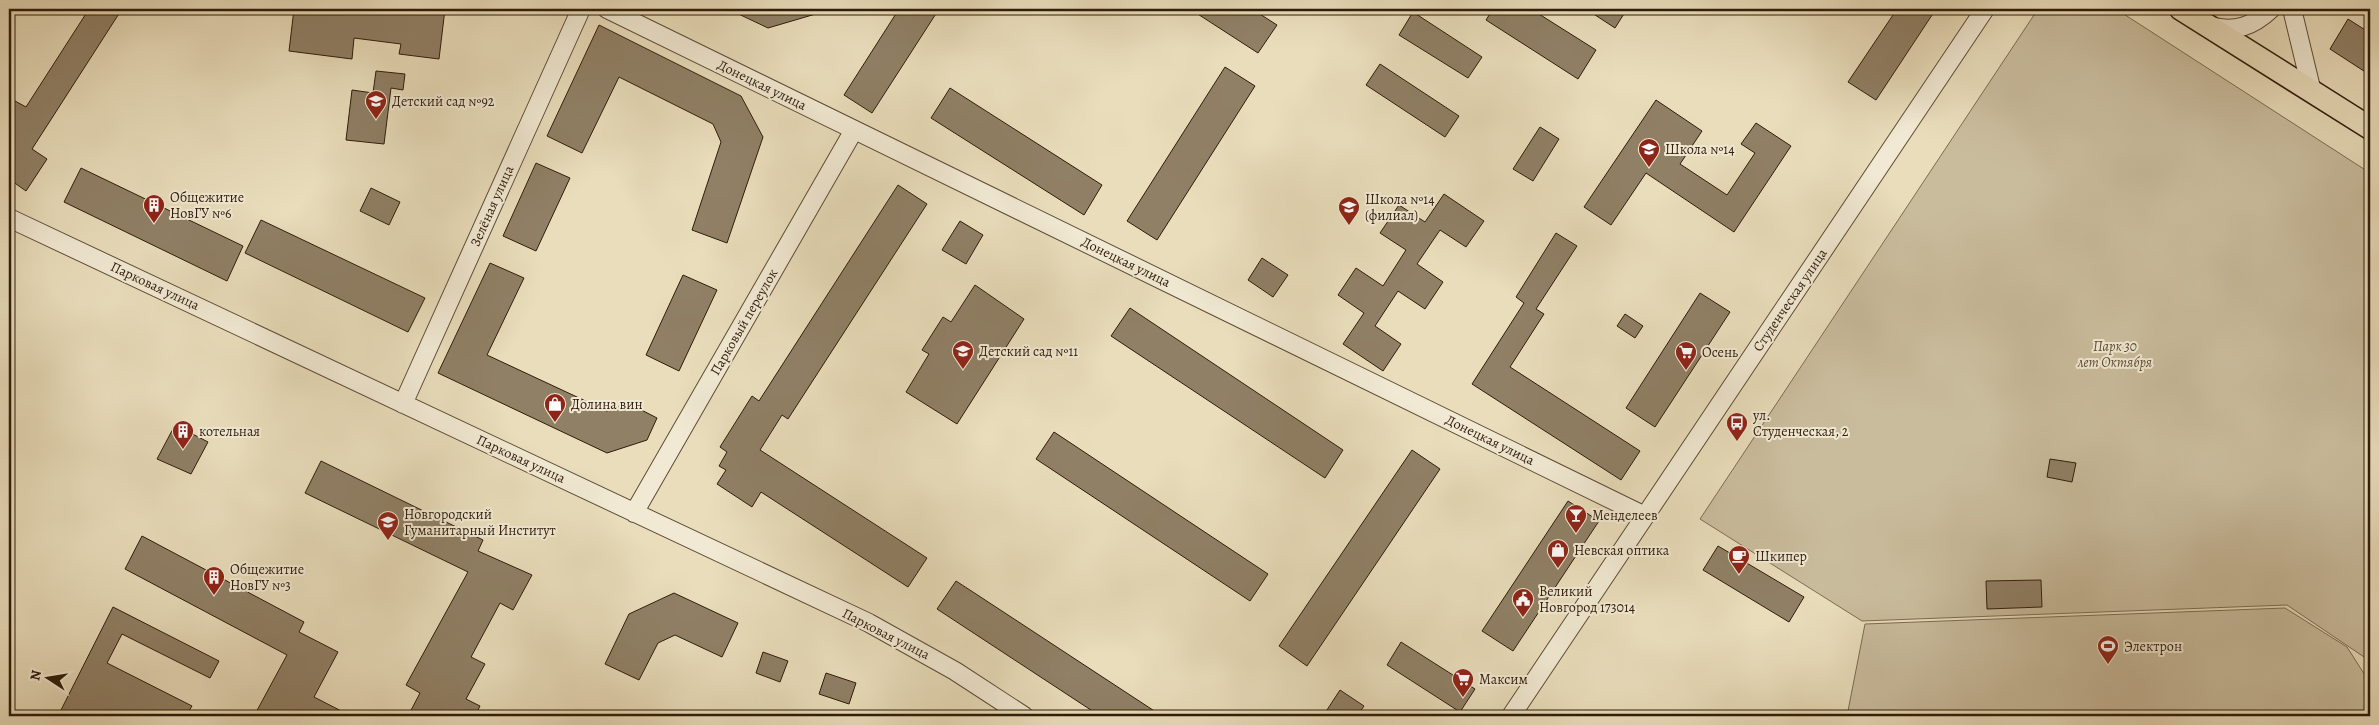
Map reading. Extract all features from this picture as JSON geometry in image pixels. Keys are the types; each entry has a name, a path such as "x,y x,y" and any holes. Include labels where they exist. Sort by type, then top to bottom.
{"main road":[{"path":"2181,9 2370,128"}],"street":[{"name":"Зелёная улица","path":"403,404 581,9"},
{"name":"Донецкая улица","path":"606,9 1645,516"},
{"name":"Студенческая улица","path":"1511,716 1985,9"},
{"path":"2206,24 2217,28 2238,29 2257,21 2271,9"},
{"path":"2292,9 2312,92"},
{"name":"Парковый переулок","path":"634,513 854,130"},
{"name":"Парковая улица","path":"9,218 909,644 1024,716"}],"green space":[{"name":"Парк 30 лет Октября","path":"2038,9 2116,9 2370,173 2370,661 2287,605 1862,621 1700,519"},
{"name":"Электрон","path":"2285,608 2347,647 2370,683 2370,716 1847,716 1865,624"}],"building":[{"path":"89,9 122,9 32,149 47,159 26,191 9,179 9,111 15,101 26,107"},
{"path":"294,9 445,9 439,59 399,54 401,44 354,38 352,59 289,51"},
{"path":"728,9 819,9 819,13 768,28"},
{"path":"899,9 939,9 872,113 844,95"},
{"path":"1190,9 1252,9 1277,25 1258,53"},
{"path":"1493,9 1531,9 1596,50 1578,79 1486,20"},
{"path":"1586,9 1627,9 1615,28"},
{"path":"1897,9 1936,9 1876,100 1848,82"},
{"path":"1413,12 1482,57 1468,78 1399,35"},
{"path":"2348,19 2370,33 2370,75 2330,49"},
{"path":"599,25 741,96 763,137 727,243 692,230 721,142 713,124 619,77 582,153 547,136"},
{"path":"1380,64 1459,116 1445,137 1366,85"},
{"path":"1225,67 1255,86 1157,240 1127,221"},
{"path":"376,71 405,74 403,90 391,88 384,144 346,140 352,90 373,93"},
{"path":"950,88 1102,185 1084,215 931,118"},
{"name":"Школа №14","path":"1656,100 1702,131 1680,164 1727,195 1755,153 1741,144 1756,123 1791,146 1734,232 1646,173 1611,225 1584,207"},
{"path":"1540,127 1559,139 1533,181 1513,169"},
{"path":"536,163 570,178 536,251 503,236"},
{"name":"Общежитие НовГУ №6","path":"81,168 243,246 227,281 64,202"},
{"path":"898,185 927,204 788,419 782,415 760,450 927,558 908,587 761,492 752,507 717,484 726,470 719,466 727,452 720,447 752,396 759,401"},
{"path":"371,188 400,202 389,225 360,211"},
{"path":"1444,194 1484,221 1466,247 1440,230 1417,264 1443,282 1425,309 1398,291 1375,326 1401,344 1383,371 1343,344 1364,313 1338,295 1356,268 1383,286 1406,250 1380,233 1399,205 1425,222"},
{"path":"261,220 425,298 408,332 245,253"},
{"path":"960,221 983,235 966,264 942,250"},
{"path":"1556,233 1577,246 1536,309 1544,314 1510,367 1640,451 1621,480 1472,384 1524,303 1516,297"},
{"path":"1262,258 1288,275 1273,297 1248,280"},
{"path":"490,263 524,278 487,355 607,411 619,407 624,401 657,418 647,440 607,453 438,373"},
{"path":"683,275 717,290 679,371 646,355"},
{"path":"975,285 1024,319 957,424 906,392 929,354 922,350 943,317 951,322"},
{"path":"1700,293 1730,312 1655,427 1626,408"},
{"path":"1130,308 1343,450 1325,478 1111,336"},
{"path":"1625,314 1643,326 1635,338 1617,326"},
{"name":"котельная","path":"175,425 208,442 191,474 157,459"},
{"path":"1054,432 1268,574 1250,601 1036,459"},
{"path":"1412,450 1440,469 1307,666 1279,646"},
{"path":"2050,459 2076,463 2072,482 2047,477"},
{"path":"321,461 483,540 478,551 532,575 513,610 500,603 471,657 485,664 466,699 480,706 475,716 408,716 420,693 406,685 468,572 305,493"},
{"path":"1568,501 1599,521 1513,651 1482,631"},
{"name":"Общежитие НовГУ №3","path":"142,536 304,622 299,632 338,652 314,697 351,716 254,716 287,655 125,569"},
{"path":"1718,546 1804,597 1789,622 1703,570"},
{"path":"2041,580 2042,607 1987,609 1986,581"},
{"path":"956,581 1162,716 1100,716 937,609"},
{"path":"674,593 738,623 722,657 675,635 658,643 639,680 605,664 629,614"},
{"path":"113,607 219,661 210,678 122,634 107,663 192,706 186,716 69,716 60,712"},
{"path":"1401,642 1475,689 1460,712 1387,665"},
{"path":"763,652 788,661 780,682 756,673"},
{"path":"826,673 856,683 849,704 819,694"},
{"path":"1340,690 1364,706 1357,716 1323,716"}],"place":[{"name":"Детский сад №92","path":"376,120"},
{"name":"Школа №14","path":"1649,168"},
{"name":"Общежитие НовГУ №6","path":"154,224"},
{"name":"Школа №14 (филиал)","path":"1349,226"},
{"name":"Детский сад №11","path":"963,370"},
{"name":"Осень","path":"1686,371"},
{"name":"Долина вин","path":"555,423"},
{"name":"ул. Студенческая, 2","path":"1737,442"},
{"name":"котельная","path":"183,450"},
{"name":"Менделеев","path":"1576,534"},
{"name":"Новгородский Гуманитарный Институт","path":"388,541"},
{"name":"Невская оптика","path":"1558,569"},
{"name":"Шкипер","path":"1739,575"},
{"name":"Общежитие НовГУ №3","path":"214,596"},
{"name":"Великий Новгород 173014","path":"1523,618"},
{"name":"Электрон","path":"2108,665"},
{"name":"Максим","path":"1463,698"}]}
